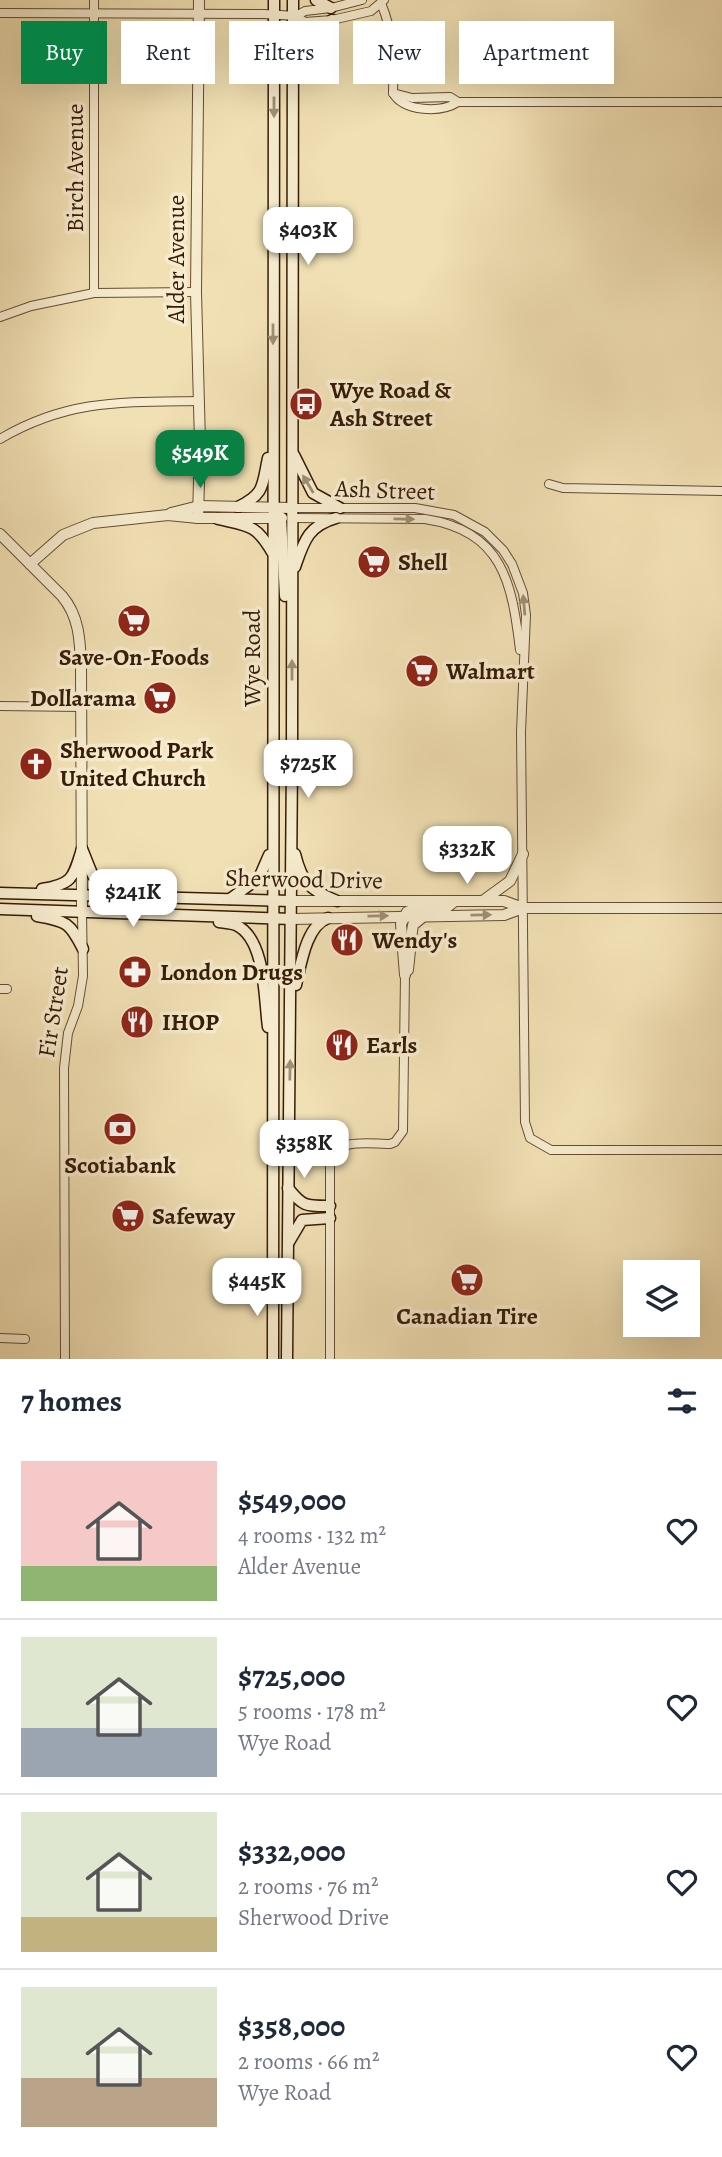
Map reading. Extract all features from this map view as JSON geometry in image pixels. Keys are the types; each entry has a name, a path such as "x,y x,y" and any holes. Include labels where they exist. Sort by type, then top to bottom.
{"main road":[{"name":"Wye Road","path":"274,0 273,435 292,576 292,919 287,1359"},
{"name":"Wye Road","path":"273,1359 274,555 291,447 293,0"},
{"path":"292,87 312,37 331,14 316,0"},
{"path":"238,507 254,499 260,491 273,435"},
{"path":"291,447 313,493 338,513 320,522 309,533 292,576"},
{"path":"282,514 286,628 292,637"},
{"path":"218,519 248,526 259,532 274,555"},
{"path":"292,837 298,865 305,881 313,890 337,901"},
{"path":"230,899 259,878 272,846"},
{"path":"18,893 57,887 69,882 82,849"},
{"path":"82,849 92,875 101,885 148,897"},
{"name":"Sherwood Drive","path":"0,893 291,901"},
{"path":"0,909 67,923 75,931 83,949"},
{"name":"Sherwood Drive","path":"0,909 292,919"},
{"path":"158,913 182,919 233,924 250,938 260,964 273,1079"},
{"path":"291,1001 308,943 318,924 328,918"},
{"path":"288,1188 299,1202 330,1212"},
{"path":"288,1244 302,1220 330,1212"}],"street":[{"name":"Birch Avenue","path":"94,0 94,293"},
{"name":"Alder Avenue","path":"198,519 199,0"},
{"path":"0,13 274,14 294,16 305,22 362,0"},
{"path":"331,14 371,11 379,1 391,26 394,55 393,93 397,100 426,109 441,108 458,102 722,102"},
{"path":"0,317 31,306 94,293 197,292"},
{"path":"0,439 32,422 85,405 105,402 199,401"},
{"path":"549,484 563,488 722,491"},
{"name":"Ash Street","path":"30,564 63,535 77,528 110,520 168,514 199,506 238,507 282,514"},
{"name":"Ash Street","path":"168,514 218,519 415,508 436,510 470,522 485,532 503,551 512,564 523,593 526,615 522,674 523,908 525,1122 530,1138 551,1150 722,1150"},
{"name":"Fir Street","path":"0,534 70,606 81,647 83,949 81,988 68,1033 65,1060 65,1359"},
{"path":"0,706 82,707"},
{"path":"481,901 510,881 523,854"},
{"name":"Sherwood Drive","path":"291,901 504,901 523,908 722,908"},
{"path":"330,1359 330,1162 334,1150 350,1144 390,1144 400,1137 403,1130 405,975 401,924 408,911 446,908 456,901"},
{"name":"Sherwood Drive","path":"292,919 505,915 523,908"},
{"path":"405,975 410,962 413,925 424,916"},
{"path":"0,1339 25,1339"}],"place":[{"name":"Wye Road & Ash Street","path":"306,404"},
{"name":"Shell","path":"374,562"},
{"name":"Save-On-Foods","path":"134,621"},
{"name":"Walmart","path":"422,671"},
{"name":"Dollarama","path":"160,698"},
{"name":"Sherwood Park United Church","path":"36,764"},
{"name":"Wendy's","path":"347,940"},
{"name":"London Drugs","path":"135,972"},
{"name":"IHOP","path":"137,1022"},
{"name":"Earls","path":"342,1045"},
{"name":"Scotiabank","path":"120,1129"},
{"name":"Safeway","path":"128,1216"},
{"name":"Canadian Tire","path":"467,1280"}]}
